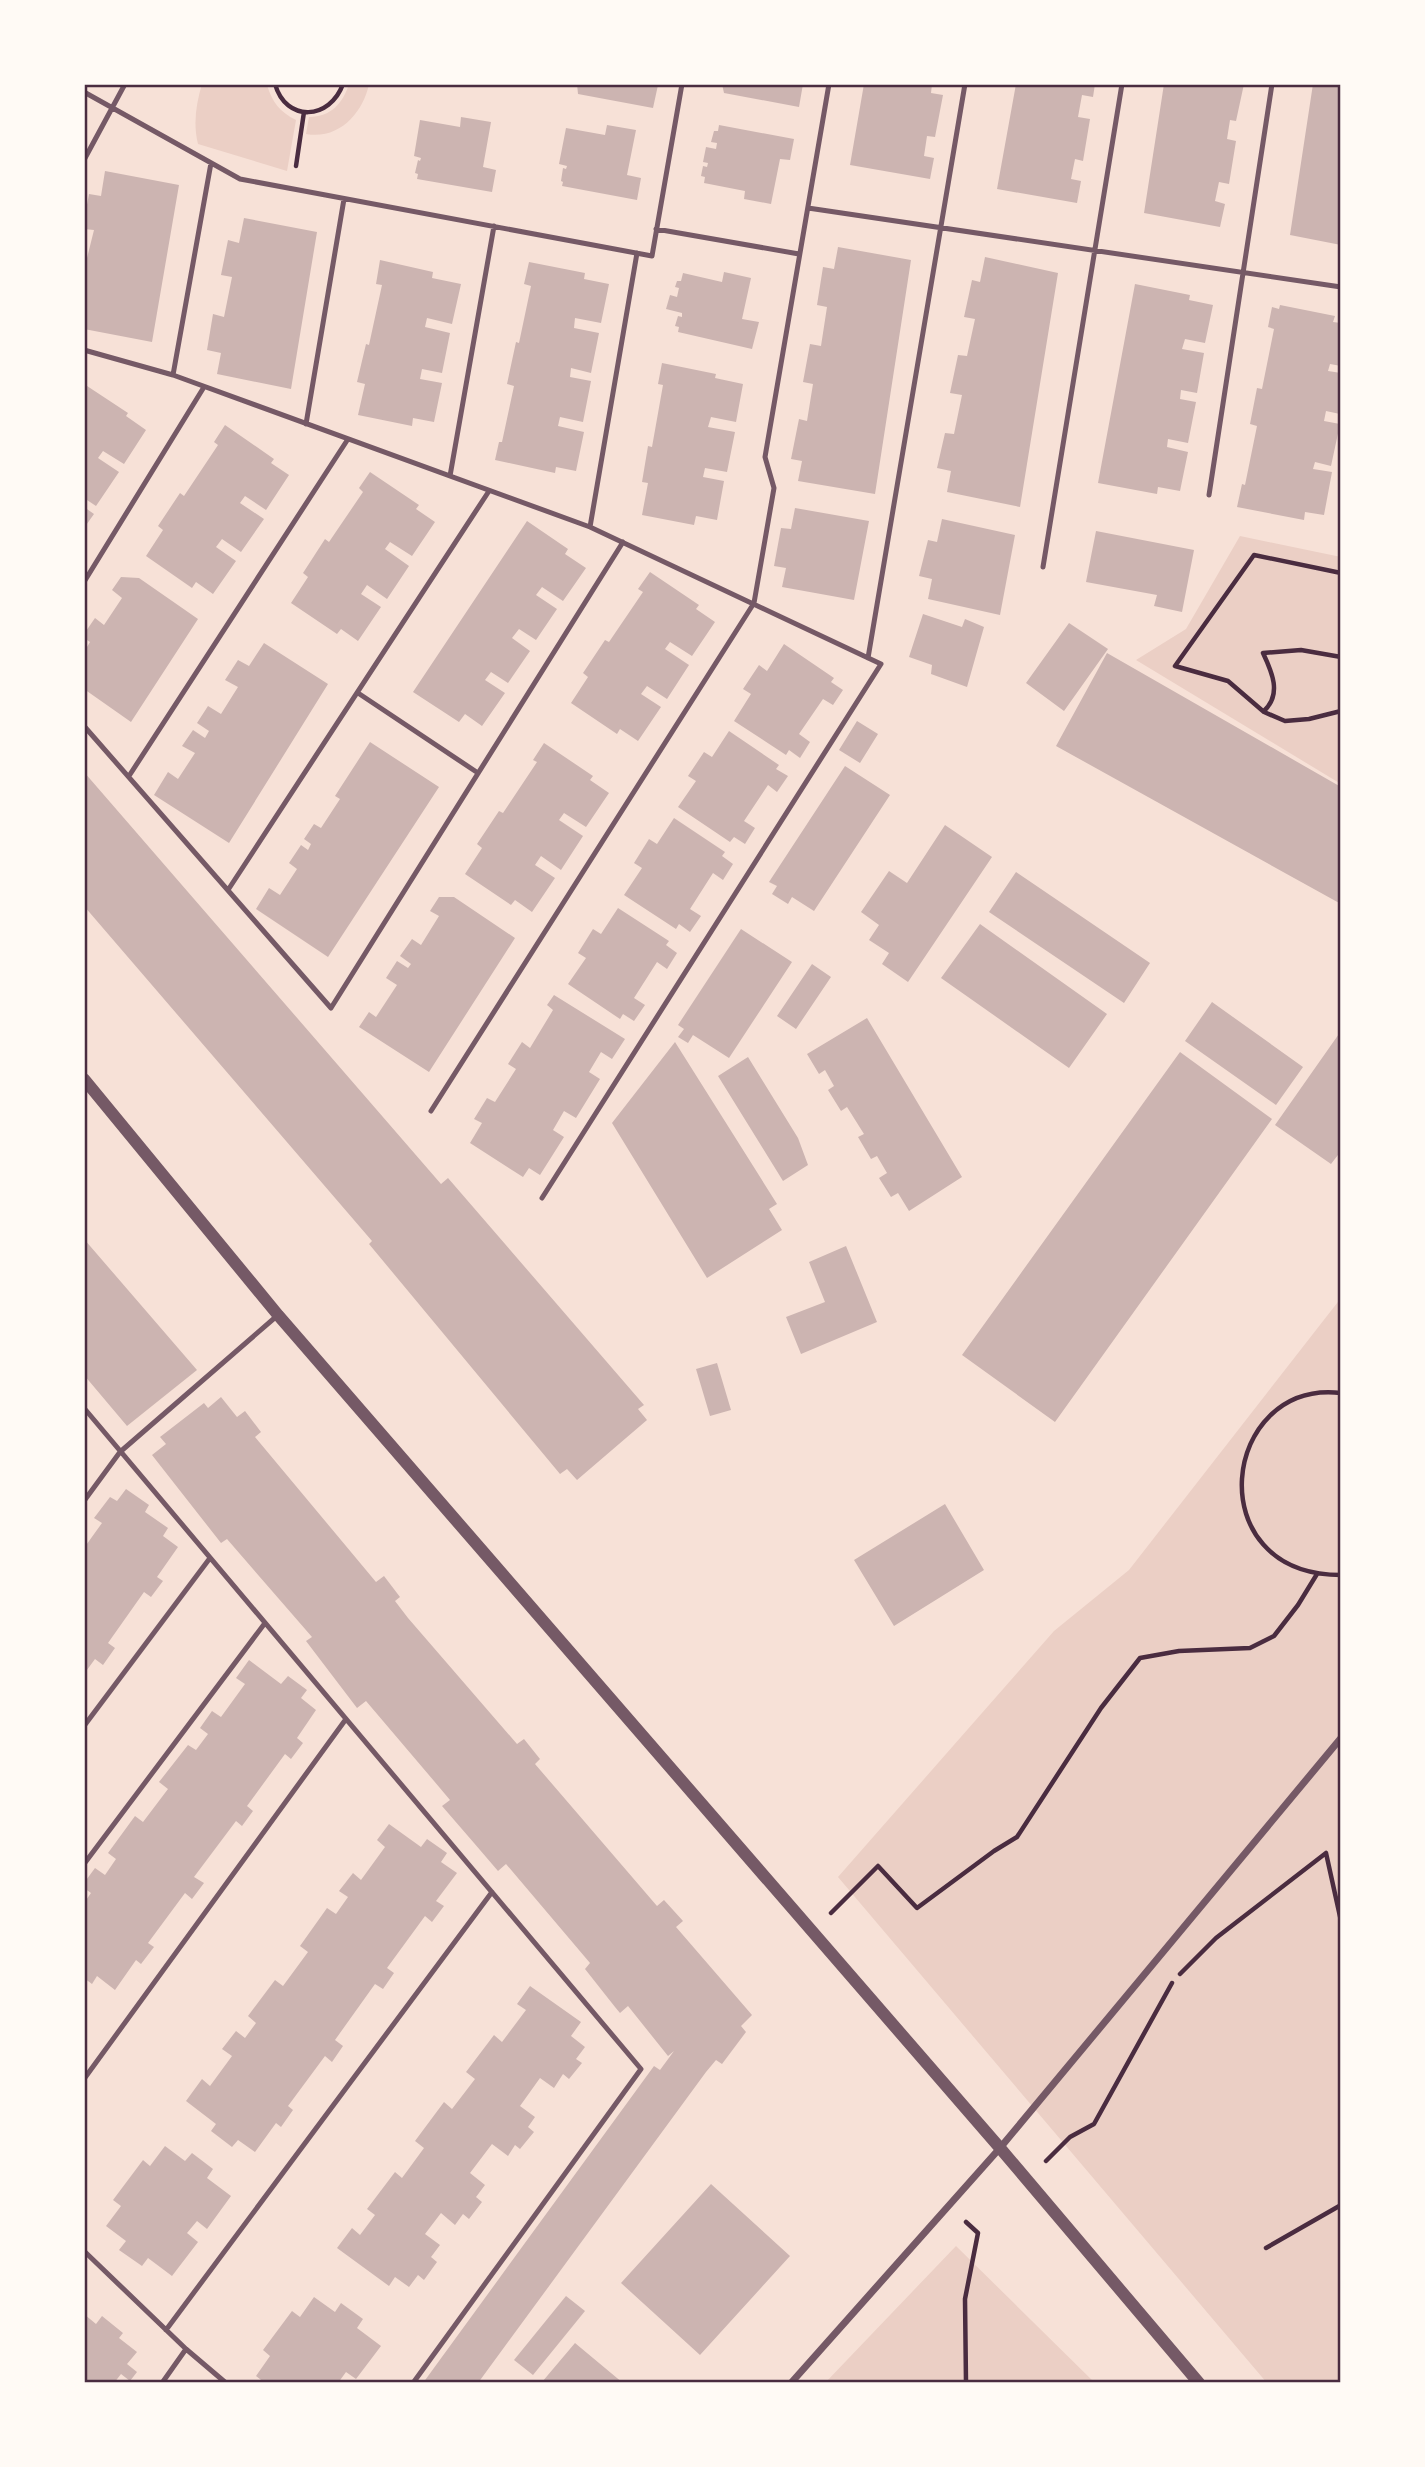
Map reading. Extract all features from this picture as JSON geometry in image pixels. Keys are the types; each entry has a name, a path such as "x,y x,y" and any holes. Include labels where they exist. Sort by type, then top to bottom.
{"street":[{"path":"84,1079 278,1315 1000,2148 1199,2383"},
{"path":"791,2383 1000,2148 1341,1738"}],"lane":[{"path":"84,160 125,84"},
{"path":"84,92 240,179 652,256 682,84"},
{"path":"430,1111 754,603 774,488 765,457 829,84"},
{"path":"868,658 965,84"},
{"path":"1043,567 1122,84"},
{"path":"1209,495 1272,84"},
{"path":"173,375 211,163"},
{"path":"306,424 344,199"},
{"path":"808,208 1341,287"},
{"path":"450,476 494,226"},
{"path":"656,229 799,254"},
{"path":"590,527 637,253"},
{"path":"84,350 173,375 590,527 881,664 542,1198"},
{"path":"84,582 204,387"},
{"path":"128,776 348,439"},
{"path":"229,890 489,491"},
{"path":"84,726 331,1008 623,542"},
{"path":"358,693 478,773"},
{"path":"84,1501 120,1452 278,1315"},
{"path":"84,1408 640,2069 413,2383"},
{"path":"84,1726 210,1558"},
{"path":"84,1864 265,1623"},
{"path":"84,2079 346,1719"},
{"path":"166,2330 492,1892"},
{"path":"84,2251 186,2349 226,2383"},
{"path":"162,2383 186,2349"}],"path":[{"path":"275,84 278,94 287,104 304,112 327,108 337,98 342,84"},
{"path":"295,169 304,112"},
{"path":"1341,572 1254,555 1175,666 1228,681 1264,712 1285,721 1309,719 1341,711"},
{"path":"1264,712 1270,706 1275,689 1271,669 1263,653 1301,650 1341,657"},
{"path":"1341,1393 1330,1391 1305,1396 1282,1407 1263,1423 1250,1444 1242,1468 1241,1494 1247,1517 1258,1538 1274,1555 1294,1567 1317,1574 1341,1575"},
{"path":"813,1932 878,1866 917,1909 1017,1837 1101,1708 1140,1658 1179,1651 1250,1648 1273,1636 1298,1605 1317,1574"},
{"path":"1027,2180 1070,2137 1094,2124 1173,1982 1216,1938 1326,1853 1341,1921"},
{"path":"950,2205 978,2234 965,2299 966,2383"},
{"path":"1265,2248 1341,2205"}],"shaded area":[{"path":"202,84 267,85 277,106 296,120 287,171 198,144 196,114"},
{"path":"349,84 369,84 355,114 348,122 329,133 306,134 309,117 324,115 335,108"},
{"path":"1240,536 1341,557 1341,784 1136,660 1186,629"},
{"path":"1341,1298 1341,2383 1267,2383 838,1877 1054,1631 1129,1570"},
{"path":"956,2246 1095,2383 825,2383"}],"building":[{"path":"577,84 658,85 653,108 578,94"},
{"path":"722,84 803,84 799,107 724,93"},
{"path":"864,84 932,84 931,93 943,95 935,137 927,136 924,156 934,158 930,179 850,165"},
{"path":"1016,84 1095,84 1093,97 1082,95 1078,117 1090,119 1083,161 1075,159 1071,179 1081,181 1077,203 997,189"},
{"path":"1164,84 1244,84 1236,121 1230,120 1227,139 1236,141 1229,184 1219,182 1215,201 1225,204 1220,227 1144,213"},
{"path":"1313,84 1341,84 1341,245 1290,235"},
{"path":"461,117 491,122 483,167 496,170 492,192 417,179 418,174 415,173 421,158 414,156 420,120 460,127"},
{"path":"607,125 636,130 627,175 641,178 637,200 562,186 563,168 566,169 567,166 559,164 566,128 605,135"},
{"path":"719,125 794,139 790,160 780,159 771,204 744,199 745,191 704,183 705,177 701,176 703,166 707,167 708,163 703,162 706,147 716,149 717,143 711,142"},
{"path":"105,171 179,185 152,342 84,329 84,270 94,230 84,229 84,221 89,194 101,196"},
{"path":"244,218 317,232 291,389 217,374 221,353 207,350 213,314 224,317 232,277 221,275 228,240 239,243"},
{"path":"838,247 911,260 875,494 798,481 802,461 791,459 799,419 807,421 813,384 803,382 810,344 821,346 827,307 817,305 823,267 834,269"},
{"path":"985,257 1058,273 1020,507 947,492 951,471 937,468 945,433 954,434 962,395 950,393 958,355 967,356 975,319 964,317 972,280 980,282"},
{"path":"380,260 433,272 432,278 461,284 452,324 427,318 425,327 450,333 442,373 422,369 420,379 442,383 434,422 413,418 412,426 358,415 365,384 357,382 366,344 369,345 382,285 376,284"},
{"path":"529,262 585,273 584,279 609,284 601,323 575,318 574,328 599,333 591,373 571,368 570,377 591,381 583,422 560,417 558,426 584,432 576,471 556,467 555,473 495,460 499,442 502,442 514,386 507,384 531,286 524,284"},
{"path":"724,272 751,278 742,319 759,322 752,349 678,332 679,327 675,326 682,313 666,309 670,295 677,297 679,288 675,287 677,281 681,281 683,273 722,282"},
{"path":"1135,284 1190,295 1189,300 1213,305 1205,343 1185,339 1182,349 1204,353 1197,393 1181,390 1180,399 1196,402 1188,443 1168,439 1167,447 1188,452 1180,491 1158,487 1157,494 1098,483"},
{"path":"1280,305 1335,316 1333,322 1341,323 1341,366 1330,364 1328,371 1341,373 1340,414 1326,411 1324,421 1340,424 1331,466 1315,462 1313,469 1332,472 1324,515 1305,512 1304,520 1237,507 1242,484 1245,485 1257,426 1250,424 1257,388 1262,389 1274,329 1268,327 1272,307 1279,309"},
{"path":"662,363 716,374 715,378 743,384 736,422 711,417 708,427 735,432 727,472 705,468 703,477 724,481 717,520 696,516 694,525 642,515 648,483 642,482 648,446 652,447 663,385 658,384"},
{"path":"84,384 128,413 126,416 146,430 124,464 103,451 98,458 119,472 96,506 84,498"},
{"path":"225,425 274,459 271,463 289,475 266,510 245,496 240,503 264,519 241,552 222,539 216,547 236,561 213,594 196,582 192,588 146,556 163,530 158,526 180,493 184,496 218,445 214,442"},
{"path":"370,472 419,505 416,509 435,522 412,556 390,542 385,549 409,566 387,599 367,585 361,594 381,607 358,641 341,629 337,634 291,603 308,577 303,573 325,539 329,542 363,492 359,488"},
{"path":"84,507 94,514 84,528"},
{"path":"795,508 869,521 854,600 782,587 786,568 774,566 781,528 791,529"},
{"path":"942,519 1015,535 1000,615 928,599 932,579 919,576 928,540 937,542"},
{"path":"527,521 568,549 565,554 586,568 563,601 542,587 536,595 557,609 536,640 519,629 512,638 530,651 508,683 491,672 485,680 505,693 482,726 465,714 459,722 413,692"},
{"path":"1096,531 1194,550 1182,612 1154,606 1157,595 1086,582"},
{"path":"650,572 699,605 696,609 715,622 692,656 670,642 665,649 689,665 667,699 647,686 641,694 661,707 638,741 620,729 617,734 571,703 588,677 583,673 605,640 609,642 643,592 638,589"},
{"path":"121,577 139,578 198,619 131,722 84,689 84,644 87,647 90,642 84,638 84,634 95,618 104,625 122,598 112,590"},
{"path":"923,614 962,627 965,619 984,627 967,687 931,674 932,665 909,657"},
{"path":"1069,623 1108,649 1064,711 1026,683"},
{"path":"264,643 328,684 229,843 154,795 168,772 178,779 195,753 182,746 193,730 205,738 209,731 197,723 208,706 221,714 238,687 225,680 238,660 249,666"},
{"path":"784,644 834,678 831,682 843,690 833,705 823,699 799,734 810,742 800,758 789,750 786,755 734,721 751,694 743,689 759,665 767,671"},
{"path":"1107,653 1341,787 1341,904 1056,746"},
{"path":"857,721 878,734 860,763 839,750"},
{"path":"729,731 779,765 776,769 788,776 777,792 768,785 744,821 755,828 745,844 734,837 730,842 678,807 696,781 688,776 704,752 712,757"},
{"path":"370,742 439,787 328,957 256,909 269,888 280,895 297,869 289,863 301,845 308,850 311,844 304,839 314,824 321,828 340,799 335,796"},
{"path":"544,743 593,776 590,780 609,793 586,827 564,813 559,820 583,836 561,870 541,856 535,865 555,878 532,912 515,900 511,905 465,874 482,848 477,844 499,811 503,813 537,762 533,760"},
{"path":"845,766 890,795 814,911 792,897 788,904 772,894 777,886 769,882"},
{"path":"84,772 441,1184 448,1178 644,1405 638,1409 647,1420 577,1480 567,1469 560,1474 369,1244 372,1241 84,906"},
{"path":"674,818 725,852 722,856 733,864 723,880 713,873 690,909 701,916 690,932 679,924 676,929 624,895 642,868 634,863 649,839 657,844"},
{"path":"945,825 992,857 908,982 882,964 889,953 869,940 879,925 861,912 889,871 907,883"},
{"path":"1016,872 1150,963 1124,1003 989,912"},
{"path":"439,897 454,897 515,938 429,1072 359,1027 369,1012 376,1017 397,985 386,978 397,961 408,968 411,964 400,956 412,939 421,945 439,916 430,911"},
{"path":"618,908 669,941 666,945 677,953 667,969 657,962 634,998 645,1005 634,1021 623,1014 620,1019 568,984 586,958 578,953 593,929 601,934"},
{"path":"980,924 1107,1014 1069,1068 941,978"},
{"path":"741,929 792,962 729,1058 693,1035 688,1043 678,1037 684,1029 678,1025"},
{"path":"812,964 831,977 796,1029 777,1016"},
{"path":"554,995 625,1039 612,1059 601,1052 589,1072 600,1079 576,1118 564,1111 553,1130 564,1137 540,1175 529,1168 523,1177 470,1143 482,1123 474,1119 487,1098 495,1102 516,1069 508,1064 522,1042 530,1048 553,1010 547,1005"},
{"path":"1212,1002 1303,1067 1276,1105 1185,1041"},
{"path":"867,1018 962,1177 909,1211 898,1193 891,1197 879,1178 887,1173 877,1156 871,1159 858,1137 864,1134 847,1107 841,1111 828,1090 834,1086 825,1070 819,1074 807,1054"},
{"path":"1341,1031 1341,1151 1331,1164 1275,1125"},
{"path":"675,1042 777,1204 769,1209 782,1230 707,1278 612,1123"},
{"path":"1180,1052 1272,1119 1055,1422 962,1355"},
{"path":"748,1057 798,1138 808,1165 783,1181 718,1076"},
{"path":"84,1239 197,1370 127,1426 84,1375"},
{"path":"846,1246 877,1322 801,1354 786,1317 825,1302 809,1262"},
{"path":"717,1363 731,1410 710,1416 696,1369"},
{"path":"221,1397 237,1417 245,1411 261,1432 255,1437 376,1582 384,1576 400,1597 395,1601 408,1618 517,1744 524,1739 540,1759 535,1764 657,1906 664,1900 683,1921 676,1927 752,2015 741,2026 746,2032 722,2064 716,2060 706,2072 478,2383 423,2383 654,2066 660,2070 674,2051 668,2056 628,2006 620,2013 585,1969 590,1963 506,1864 498,1871 442,1806 450,1800 366,1701 357,1708 306,1641 312,1637 227,1539 221,1543 152,1455 166,1444 160,1437 204,1403 208,1408"},
{"path":"126,1489 149,1505 145,1512 168,1528 163,1536 178,1547 157,1577 163,1581 151,1597 144,1592 108,1643 115,1648 103,1665 95,1659 84,1674 84,1548 102,1523 94,1518 110,1497 117,1501"},
{"path":"945,1504 984,1570 894,1626 854,1560"},
{"path":"249,1660 281,1684 288,1676 307,1690 301,1698 316,1710 297,1738 303,1743 291,1759 285,1754 247,1806 253,1811 242,1826 236,1821 194,1877 204,1883 192,1899 185,1893 148,1943 154,1947 141,1964 136,1960 115,1990 97,1976 92,1984 84,1978 84,1903 91,1893 84,1888 84,1883 95,1868 105,1875 116,1859 108,1853 135,1816 143,1822 168,1789 159,1782 188,1745 196,1750 208,1734 200,1728 212,1711 221,1717 245,1684 236,1678"},
{"path":"389,1824 421,1847 427,1839 447,1853 441,1862 457,1873 436,1901 444,1906 432,1922 425,1916 387,1968 394,1973 383,1989 375,1984 335,2040 343,2046 332,2062 325,2056 288,2106 293,2110 281,2127 276,2123 255,2152 238,2140 232,2147 211,2131 216,2124 186,2101 202,2079 210,2086 232,2056 222,2049 236,2031 245,2038 256,2023 248,2016 275,1980 283,1986 308,1952 300,1946 327,1908 336,1914 348,1897 339,1891 353,1873 361,1880 385,1847 377,1840"},
{"path":"530,1986 581,2022 571,2036 585,2047 576,2059 582,2063 569,2079 563,2074 554,2088 540,2078 520,2106 535,2117 528,2127 534,2132 520,2149 515,2145 508,2156 492,2144 470,2173 485,2185 476,2197 482,2202 469,2219 463,2214 455,2225 441,2213 425,2234 440,2245 431,2257 437,2262 424,2280 418,2275 409,2287 395,2277 389,2286 337,2248 352,2228 360,2235 375,2215 367,2209 395,2172 402,2178 424,2148 415,2141 444,2102 452,2109 475,2079 466,2072 494,2035 502,2042 526,2010 517,2004"},
{"path":"165,2146 185,2161 192,2153 213,2169 207,2178 231,2196 207,2229 197,2221 187,2233 198,2242 172,2276 148,2258 142,2266 119,2250 126,2241 106,2226 121,2206 113,2200 143,2160 150,2166"},
{"path":"711,2184 790,2256 700,2355 621,2283"},
{"path":"566,2296 585,2311 533,2375 514,2360"},
{"path":"314,2297 335,2312 341,2303 363,2319 357,2328 381,2346 356,2379 346,2372 338,2383 265,2383 256,2376 270,2356 263,2350 292,2311 300,2317"},
{"path":"84,2314 96,2324 102,2316 123,2333 119,2338 137,2352 127,2364 137,2372 130,2381 121,2374 114,2383 84,2383"},
{"path":"575,2343 623,2383 542,2382"}]}
